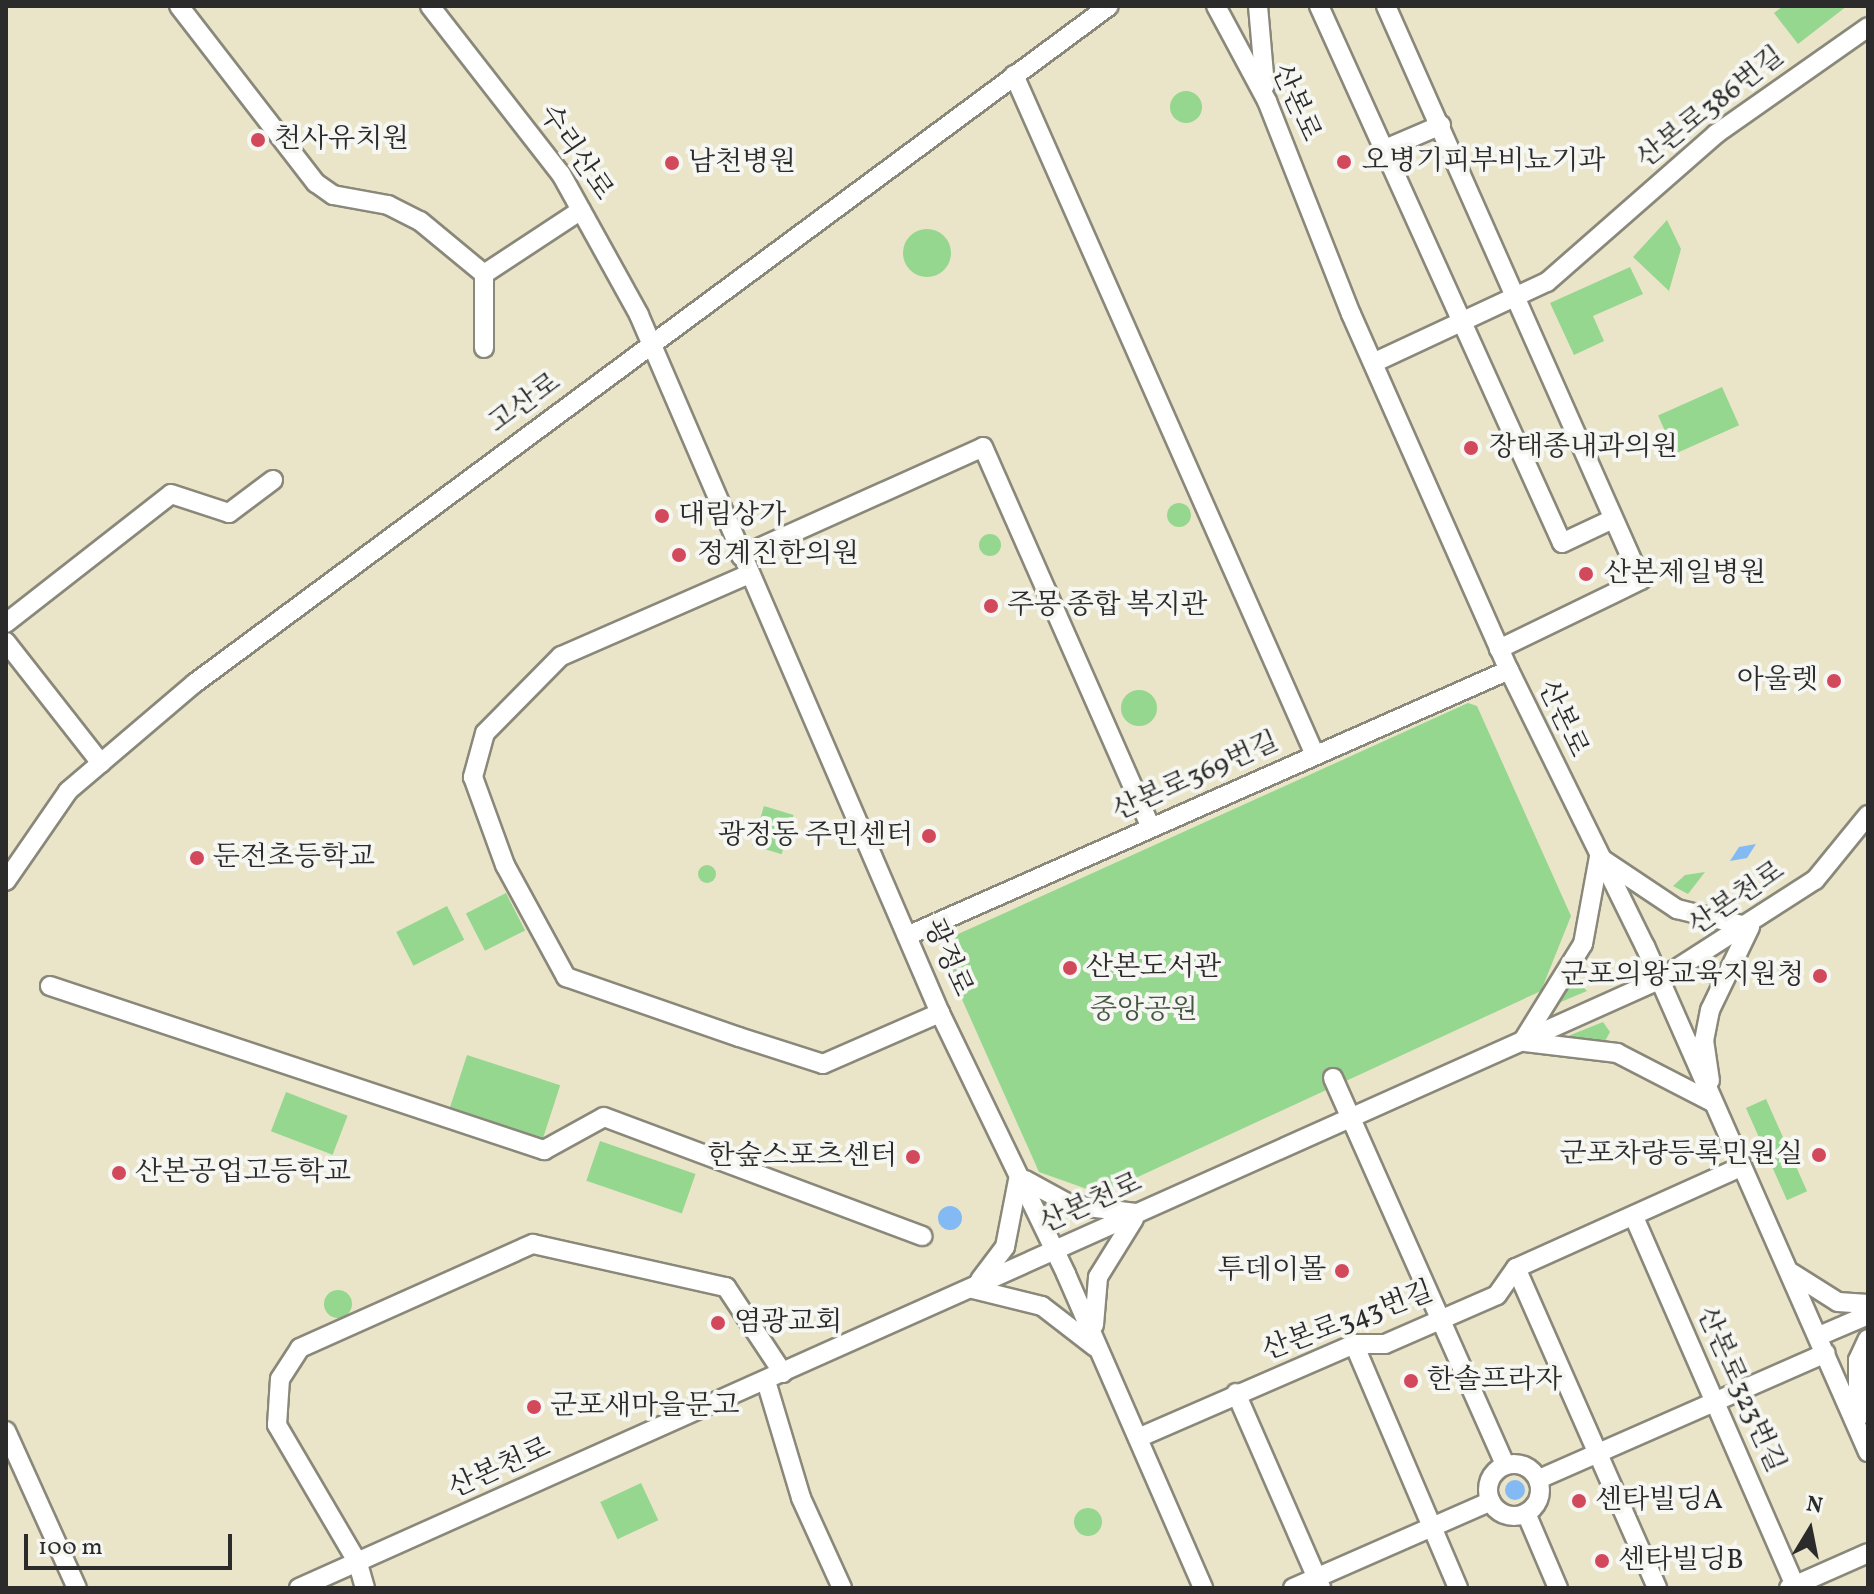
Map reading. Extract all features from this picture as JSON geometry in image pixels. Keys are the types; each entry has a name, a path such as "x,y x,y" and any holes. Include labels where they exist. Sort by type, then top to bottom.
{"street":[{"path":"179,6 316,183 333,195 388,205 420,221 484,274"},
{"name":"수리산로","path":"430,6 581,210 653,345"},
{"name":"고산로","path":"6,881 68,791 195,683 1109,6"},
{"name":"산본로","path":"1216,6 1267,101 1373,363 1499,649 1659,980 1868,1452"},
{"path":"1258,6 1267,101"},
{"path":"1319,6 1466,322 1562,543 1613,519"},
{"path":"1386,6 1441,125 1640,585 1499,649"},
{"name":"산본로386번길","path":"1373,363 1547,282 1762,98 1868,27"},
{"path":"1014,75 1315,755"},
{"path":"1385,149 1441,125"},
{"path":"484,274 581,210"},
{"path":"484,274 484,348"},
{"name":"광정로","path":"653,345 741,556 940,1013 1054,1250 1203,1588"},
{"path":"741,556 983,447 1151,828"},
{"path":"6,623 171,494 229,513 273,480"},
{"path":"749,574 561,656 510,705 476,752 478,803 494,840 566,977 823,1064 940,1013"},
{"path":"6,642 101,763"},
{"name":"산본로369번길","path":"907,936 1509,670"},
{"name":"산본천로","path":"299,1588 1659,980 1750,927 1831,866 1868,815"},
{"path":"1599,857 1677,909 1750,927 1710,1010 1704,1040 1712,1102 1617,1053 1522,1041 1576,963 1599,857"},
{"path":"50,986 544,1150 604,1117 922,1236"},
{"path":"1333,1078 1505,1465"},
{"name":"산본로343번길","path":"1138,1438 1354,1344 1385,1344 1441,1320 1505,1290 1516,1268 1741,1167"},
{"path":"970,1289 1005,1247 1018,1173 1071,1205 1139,1214 1098,1277 1091,1310 1100,1351"},
{"name":"산본로323번길","path":"1634,1217 1792,1587 1868,1553"},
{"path":"365,1588 358,1563 283,1439 275,1411 280,1379 300,1348 533,1244 726,1287 774,1377 801,1498 842,1588"},
{"path":"1516,1268 1657,1588"},
{"path":"1788,1269 1838,1302 1868,1304"},
{"path":"970,1289 1002,1291 1042,1306 1100,1351"},
{"path":"1539,1479 1714,1401 1822,1344 1868,1315"},
{"path":"1858,1429 1858,1360 1868,1339"},
{"path":"1354,1344 1458,1588"},
{"path":"1236,1393 1318,1583"},
{"path":"6,1431 77,1588"},
{"path":"1505,1465 1524,1465 1539,1479 1539,1499 1526,1513 1509,1515 1491,1501 1490,1480 1505,1465"},
{"path":"1293,1588 1318,1583 1491,1501"},
{"path":"1526,1513 1558,1588"}],"green space":[{"path":"1783,6 1847,6 1798,44 1774,13"},
{"path":"1186,91 1197,96 1202,107 1197,118 1186,123 1175,118 1170,107 1175,96"},
{"path":"1667,220 1681,249 1669,291 1633,257"},
{"path":"927,229 944,236 951,253 944,270 927,277 910,270 903,253 910,236"},
{"path":"1630,267 1643,294 1593,316 1604,341 1574,355 1550,303"},
{"path":"1722,387 1739,425 1675,454 1658,415"},
{"path":"1179,503 1188,506 1191,515 1188,524 1179,527 1170,524 1167,515 1170,506"},
{"path":"990,534 998,537 1001,545 998,553 990,556 982,553 979,545 982,537"},
{"path":"1139,690 1152,695 1157,708 1152,721 1139,726 1126,721 1121,708 1126,695"},
{"name":"중앙공원","path":"1468,703 1477,706 1571,916 1541,991 1101,1194 1039,1172 948,968 956,935"},
{"path":"764,806 794,815 782,854 752,845"},
{"path":"703,865 711,865 716,874 714,881 703,883 698,878 698,870"},
{"path":"1705,872 1688,894 1673,886 1685,875"},
{"path":"506,893 525,930 485,951 466,913"},
{"path":"447,906 464,940 413,966 396,932"},
{"path":"1726,959 1712,985 1704,981 1701,972"},
{"path":"1574,978 1587,991 1556,1004"},
{"path":"1603,1022 1610,1032 1604,1043 1568,1036"},
{"path":"467,1055 560,1085 543,1139 450,1108"},
{"path":"286,1092 348,1116 333,1155 271,1131"},
{"path":"1766,1099 1807,1191 1787,1200 1746,1108"},
{"path":"600,1141 695,1174 682,1214 586,1181"},
{"path":"338,1290 348,1294 352,1304 348,1314 338,1318 328,1314 324,1304 328,1294"},
{"path":"641,1483 658,1520 618,1539 600,1502"},
{"path":"1088,1508 1098,1512 1102,1522 1098,1532 1088,1536 1078,1532 1074,1522 1078,1512"}],"water":[{"path":"1756,844 1747,858 1730,861 1739,847"},
{"path":"950,1206 958,1210 962,1218 958,1226 950,1230 942,1226 938,1218 942,1210"},
{"path":"1515,1480 1522,1483 1525,1490 1522,1497 1515,1500 1508,1497 1505,1490 1508,1483"}],"place":[{"name":"천사유치원","path":"258,140"},
{"name":"오병기피부비뇨기과","path":"1344,162"},
{"name":"남천병원","path":"672,163"},
{"name":"장태종내과의원","path":"1471,448"},
{"name":"대림상가","path":"662,516"},
{"name":"정계진한의원","path":"679,555"},
{"name":"산본제일병원","path":"1586,574"},
{"name":"주몽 종합 복지관","path":"991,606"},
{"name":"아울렛","path":"1834,681"},
{"name":"광정동 주민센터","path":"929,836"},
{"name":"둔전초등학교","path":"197,858"},
{"name":"산본도서관","path":"1070,968"},
{"name":"군포의왕교육지원청","path":"1820,976"},
{"name":"군포차량등록민원실","path":"1819,1155"},
{"name":"한숲스포츠센터","path":"913,1157"},
{"name":"산본공업고등학교","path":"119,1173"},
{"name":"투데이몰","path":"1342,1271"},
{"name":"염광교회","path":"718,1323"},
{"name":"한솔프라자","path":"1411,1381"},
{"name":"군포새마을문고","path":"534,1407"},
{"name":"센타빌딩A","path":"1579,1501"},
{"name":"센타빌딩B","path":"1602,1561"}]}
